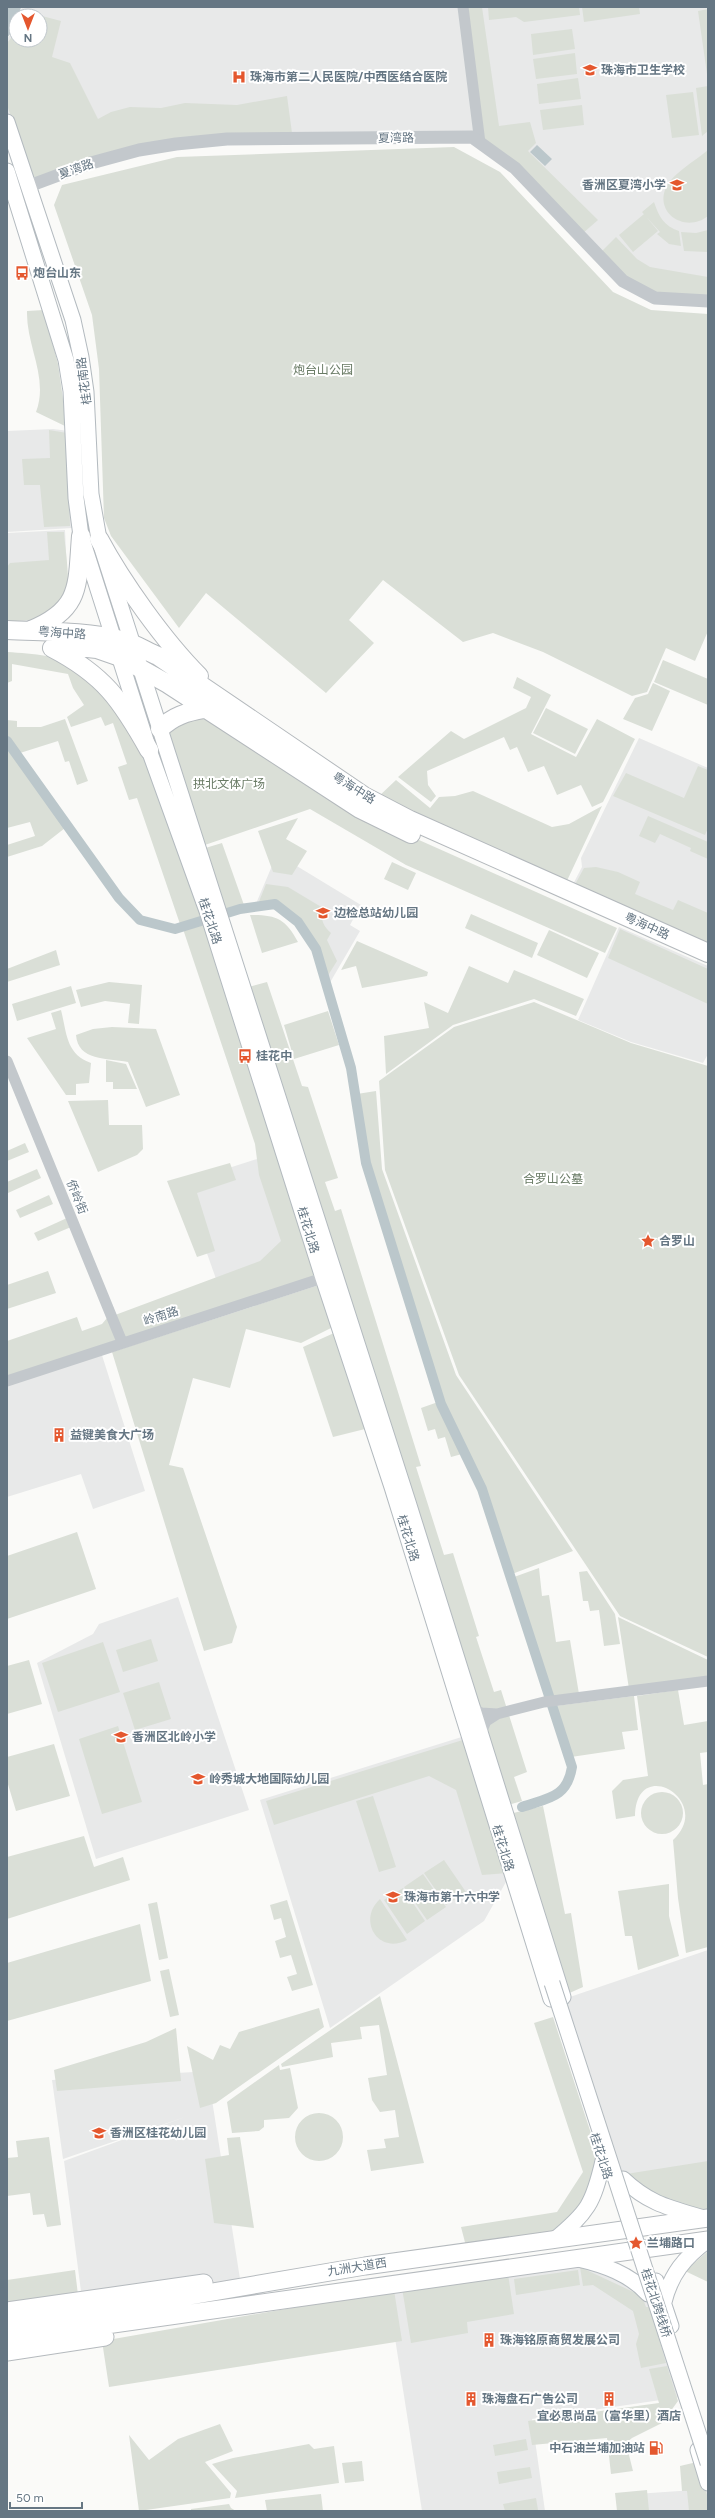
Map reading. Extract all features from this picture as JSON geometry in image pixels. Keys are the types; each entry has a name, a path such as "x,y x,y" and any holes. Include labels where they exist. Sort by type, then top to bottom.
{"highway":[{"path":"28,631 52,622 62,614 68,604 78,577 81,536"},
{"path":"99,539 111,561 187,664 226,704"},
{"name":"粤海中路","path":"7,630 115,638 135,645 158,656 226,704 364,796 410,820 708,953"},
{"name":"粤海中路","path":"7,642 90,648 120,657 143,670 360,809 708,965"},
{"path":"42,644 85,667 105,685 126,709 149,750"},
{"path":"160,729 168,720 179,715 204,709"}],"main road":[{"name":"桂花南路","path":"7,122 73,320 81,357 86,392 91,494 99,539 135,645"},
{"name":"桂花南路","path":"7,171 66,360 71,391 76,498 81,536 115,638"},
{"name":"桂花北路","path":"115,638 149,750 218,926 329,1276 472,1707 544,1959 603,2161 613,2190 621,2190 623,2179 544,1959 396,1499 329,1276"},
{"name":"桂花北路","path":"135,645 212,909"},
{"name":"桂花北跨线桥","path":"544,1959 708,2463"},
{"path":"554,2240 581,2217 591,2204 603,2161"},
{"path":"623,2179 644,2198 664,2206 706,2218"},
{"name":"九洲大道西","path":"7,2325 119,2308 365,2266 706,2218"},
{"path":"664,2302 670,2280 677,2268 708,2240"},
{"name":"九洲大道西","path":"7,2338 397,2285 708,2240"},
{"path":"578,2259 627,2276 648,2294"},
{"path":"7,2311 161,2288 365,2266"},
{"path":"7,2317 365,2266"},
{"path":"708,2441 664,2302 656,2281 652,2278 645,2281 648,2294 708,2483"},
{"path":"7,2352 177,2325 397,2285"}],"street":[{"path":"463,7 480,143"},
{"name":"夏湾路","path":"29,186 91,164 139,150 183,143 227,139 472,137 515,168 623,281 655,298 708,301"},
{"name":"侨岭街","path":"7,1061 122,1342"},
{"name":"岭南路","path":"7,1381 122,1342 329,1276"},
{"path":"472,1707 481,1714 497,1714 544,1702 555,1702 708,1680"},
{"path":"480,1733 486,1721 497,1714"}],"shaded area":[{"path":"7,7 21,7 8,8 7,38"},
{"name":"珠海市第二人民医院/中西医结合医院","path":"462,7 479,142 176,142 32,184 7,113 7,39 8,38 8,48 48,48 48,8 22,8"},
{"name":"珠海市卫生学校","path":"463,7 708,7 708,300 655,297 480,143"},
{"path":"537,145 552,159 545,166 530,152"},
{"path":"53,429 69,431 72,528 7,532 7,431"},
{"path":"65,530 68,594 42,619 24,623 7,623 7,533"},
{"path":"639,738 708,768 708,952 570,890 582,867 581,858"},
{"name":"边检总站幼儿园","path":"277,854 361,905 350,925 360,931 328,986 317,949 299,921 275,903 255,906"},
{"path":"619,927 708,966 708,1054 703,1063 631,1042 578,1020"},
{"path":"282,1151 321,1277 226,1307 182,1183"},
{"name":"益键美食大广场","path":"101,1352 145,1491 93,1509 81,1474 7,1497 7,1384"},
{"name":"香洲区北岭小学","path":"178,1597 249,1810 96,1859 37,1663 93,1634 99,1624"},
{"name":"珠海市第十六中学","path":"468,1735 511,1873 484,1921 330,2028 260,1800"},
{"path":"708,1950 708,2217 624,2179 564,1999"},
{"path":"194,2072 210,2087 240,2279 82,2299 64,2161 185,2117 63,2159 52,2080"},
{"path":"578,2260 648,2294 681,2397 532,2419 545,2511 422,2511 387,2287"},
{"path":"708,2489 708,2511 624,2511 622,2495"}],"green space":[{"path":"466,7 482,7 499,126 530,122 536,143 528,151 598,220 582,234 482,140"},
{"path":"488,7 579,7 580,15 524,22 516,17 489,20"},
{"path":"582,7 639,7 640,14 584,22"},
{"path":"708,9 708,81 698,11"},
{"path":"48,18 61,21 52,57 70,63 98,119 111,112 130,107 161,108 185,103 237,105 287,96 292,133 228,134 33,181 7,105 8,42 8,48 48,48"},
{"path":"572,29 575,49 533,55 531,34"},
{"path":"575,53 577,74 536,79 533,59"},
{"path":"578,78 581,99 539,104 537,84"},
{"path":"708,86 708,131 702,136 696,88"},
{"path":"693,92 699,135 672,138 666,95"},
{"path":"582,105 584,125 543,130 540,110"},
{"name":"炮台山公园","path":"454,147 500,172 613,292 651,310 708,314 708,631 695,661 666,648 647,692 632,696 543,652 493,633 463,642 383,580 349,620 374,643 326,693 206,593 179,628 111,536 104,518 99,369 92,315 54,205 62,185 177,157"},
{"path":"708,150 708,216 700,221 691,223 675,219 669,214 665,207 663,199 665,190 668,184 678,173"},
{"path":"654,202 658,212 666,224 679,231 681,246 669,244 657,234 660,232 642,212"},
{"path":"644,214 658,231 633,252 619,235"},
{"path":"708,230 708,252 684,251 681,232 696,233"},
{"path":"616,237 637,259 650,267 708,277 708,298 650,293 625,279 601,252"},
{"path":"44,310 58,364 67,427 36,412 40,387 39,374 30,337 27,311"},
{"path":"49,430 67,433 70,526 44,527 40,485 24,485 22,459 50,458"},
{"path":"47,532 64,532 68,586 64,601 58,608 42,617 24,621 7,621 7,567 10,563 49,560"},
{"path":"7,652 56,658 74,664 83,669 146,752 205,916 180,924 137,798 129,800 118,767 127,764 113,723 105,726 101,717 71,727 67,717 84,705 73,688 68,674 12,664 12,681 7,683"},
{"path":"663,660 708,679 708,705 654,682"},
{"path":"517,677 551,695 531,734 576,757 597,719 635,739 603,802 592,807 581,785 557,795 544,766 528,772 517,747 510,750 504,737 427,771 428,785 436,796 431,802 398,777 451,731 464,739 526,708 531,697 513,688"},
{"path":"653,683 670,691 652,731 623,719 635,698 648,694"},
{"path":"546,708 588,729 575,754 533,733"},
{"name":"拱北文体广场","path":"204,710 401,832 617,928 605,953 406,865 310,809 199,847 162,729"},
{"path":"65,719 88,781 77,785 69,761 65,762 58,741 20,753 7,735 7,720 17,721 17,727 41,727"},
{"path":"7,748 65,828 42,846 7,857 7,845 35,836 30,822 7,828"},
{"path":"698,766 708,770 708,828 705,835 613,796 626,773 684,798"},
{"path":"396,780 430,808 439,797 455,796 473,791 552,827 569,824 602,806 565,885 377,798"},
{"path":"648,816 708,842 708,859 690,851 691,848 660,834 655,843 639,836"},
{"path":"298,818 286,839 307,851 292,875 273,872 258,831"},
{"path":"222,843 244,905 222,911 202,849"},
{"path":"392,862 416,873 408,890 384,879"},
{"path":"596,867 618,872 640,882 635,894 673,910 678,900 708,913 708,950 572,890 584,868"},
{"path":"266,884 288,887 323,908 323,922 331,933 327,940 337,961 327,977 314,943 309,934 296,918 276,901 258,904"},
{"path":"471,914 538,943 532,958 465,928"},
{"path":"250,915 273,917 279,920 289,928 298,942 262,953"},
{"path":"207,922 319,1276 7,1379 7,1341 77,1317 82,1331 102,1324 107,1318 260,1261 281,1241 259,1175 255,1144 183,929"},
{"path":"620,929 708,969 708,1004 608,958"},
{"path":"549,930 599,953 587,978 537,955"},
{"path":"357,941 428,972 427,976 362,988 356,966 341,970"},
{"path":"56,950 60,965 7,982 7,969"},
{"path":"469,966 508,983 514,970 584,999 576,1016 534,999 453,1025 386,1074 384,1036 429,1028 424,1002 448,1013"},
{"path":"109,982 142,985 139,1024 128,1023 130,1004 105,1001 81,1007 76,990"},
{"path":"267,982 302,1086 308,1087 338,1178 325,1182 335,1211 341,1209 421,1466 416,1467 444,1555 453,1553 479,1636 476,1637 494,1692 501,1690 527,1772 514,1777 522,1801 505,1806 245,988"},
{"path":"71,986 76,1003 17,1021 12,1004"},
{"name":"合罗山公墓","path":"534,1002 631,1043 708,1066 708,1657 620,1616 459,1375 385,1170 379,1081 454,1027"},
{"path":"61,1010 72,1049 83,1059 91,1063 89,1083 76,1084 76,1095 66,1095 27,1038 56,1029 51,1013"},
{"path":"328,1011 339,1045 294,1059 284,1025"},
{"path":"112,1027 156,1029 180,1095 146,1107 128,1062 95,1057 82,1050 76,1035 93,1029"},
{"path":"106,1060 126,1064 137,1089 113,1089 113,1082 106,1082"},
{"path":"376,1091 382,1169 456,1375 573,1551 512,1574 485,1491 443,1405 367,1161 357,1094"},
{"path":"108,1100 109,1125 142,1125 143,1149 137,1155 98,1172 68,1101"},
{"path":"25,1143 29,1152 7,1161 7,1151"},
{"path":"230,1163 236,1180 197,1193 215,1251 197,1257 167,1181"},
{"path":"37,1169 41,1178 8,1193 7,1182"},
{"path":"49,1195 53,1204 20,1218 16,1210"},
{"path":"67,1218 71,1227 38,1241 34,1233"},
{"path":"48,1271 56,1293 7,1309 7,1285"},
{"path":"319,1285 333,1327 301,1343 246,1329 230,1388 193,1378 169,1465 183,1468 237,1627 232,1643 204,1651 112,1352"},
{"path":"334,1333 365,1429 333,1437 303,1347"},
{"path":"438,1402 462,1454 451,1457 445,1437 438,1439 435,1429 428,1431 421,1408"},
{"path":"77,1532 96,1589 7,1619 7,1556"},
{"path":"539,1568 542,1596 549,1595 556,1642 570,1640 579,1694 553,1698 514,1577"},
{"path":"587,1571 615,1614 620,1644 604,1646 599,1610 590,1611 588,1601 583,1601 579,1572"},
{"path":"618,1617 708,1660 708,1677 629,1689"},
{"path":"151,1639 158,1661 123,1672 116,1650"},
{"path":"103,1642 120,1692 58,1712 42,1663"},
{"path":"29,1660 42,1704 7,1714 7,1666"},
{"path":"159,1682 171,1719 135,1730 123,1693"},
{"path":"678,1690 684,1725 708,1721 708,1752 700,1753 703,1785 708,1784 708,1947 686,1953 678,1898 673,1840 683,1825 685,1811 680,1799 670,1790 659,1786 647,1788 639,1798 635,1816 616,1819 612,1791 623,1780 648,1776 637,1696"},
{"path":"634,1696 638,1730 622,1732 625,1749 571,1757 555,1706"},
{"path":"118,1726 142,1802 102,1814 79,1739"},
{"path":"466,1739 508,1873 482,1875 456,1790 429,1776 274,1825 266,1801"},
{"path":"54,1744 70,1796 16,1811 7,1781 7,1757"},
{"path":"658,1792 666,1792 674,1795 680,1801 683,1813 680,1825 674,1831 666,1834 658,1834 650,1831 644,1825 641,1817 641,1809 644,1801 650,1795"},
{"path":"373,1796 396,1867 379,1872 356,1801"},
{"path":"543,1806 565,1914 571,1913 583,1987 565,1995 509,1814"},
{"path":"84,1836 94,1867 123,1857 130,1880 7,1919 7,1857"},
{"path":"444,1860 466,1892 446,1905 424,1873"},
{"path":"423,1874 446,1907 427,1920 404,1887"},
{"path":"669,1884 669,1916 679,1956 638,1970 632,1936 625,1936 618,1891"},
{"path":"403,1888 425,1921 407,1934 384,1900"},
{"path":"380,1899 407,1940 397,1943 387,1943 374,1933 370,1916 373,1907"},
{"path":"287,1900 313,1985 292,1991 287,1977 297,1974 291,1955 280,1958 275,1941 286,1937 281,1918 274,1920 270,1905"},
{"path":"157,1902 168,1958 159,1960 148,1904"},
{"path":"140,1924 151,1981 7,2021 7,1963"},
{"path":"169,1969 179,2015 170,2017 160,1971"},
{"path":"380,1996 424,2163 371,2171 367,2150 386,2148 384,2139 399,2137 395,2110 380,2112 372,2100 368,2078 387,2075 379,2025 360,2027 362,2039 331,2043 333,2057 282,2067 281,2064"},
{"path":"319,2008 324,2027 216,2103 200,2108 187,2046 213,2060 220,2045 230,2049 239,2032"},
{"path":"553,2017 600,2161 590,2203 554,2238 467,2250 461,2227 557,2212 583,2172 534,2023"},
{"path":"176,2028 181,2081 57,2091 54,2070 146,2042"},
{"path":"279,2065 280,2070 290,2068 298,2108 289,2118 264,2120 264,2127 259,2131 232,2133 227,2102"},
{"path":"314,2113 324,2113 336,2120 343,2132 343,2142 336,2154 324,2161 314,2161 306,2157 299,2150 295,2142 295,2132 299,2124 306,2117"},
{"path":"49,2137 61,2225 47,2227 44,2214 33,2215 30,2193 7,2196 7,2158 18,2157 16,2141"},
{"path":"240,2137 254,2228 214,2223 205,2159 229,2155 227,2138"},
{"path":"708,2161 708,2214 668,2204 626,2174"},
{"path":"708,2251 708,2282 685,2271"},
{"path":"580,2267 642,2296 646,2307 650,2307 666,2363 641,2368 636,2344 639,2334 633,2311 593,2285 583,2286"},
{"path":"75,2270 78,2295 7,2306 7,2280"},
{"path":"578,2270 580,2285 516,2295 514,2279"},
{"path":"508,2274 514,2314 467,2322 468,2333 411,2343 402,2288"},
{"path":"394,2290 402,2341 109,2387 102,2341"},
{"path":"667,2366 678,2401 662,2423 632,2438 626,2443 633,2471 611,2474 607,2438 532,2445 528,2421 659,2403 649,2369"},
{"path":"220,2424 233,2451 205,2462 231,2493 230,2498 139,2511 129,2435 149,2460 178,2439"},
{"path":"526,2439 528,2450 495,2456 493,2445"},
{"path":"309,2444 314,2449 334,2446 339,2483 235,2498 237,2491 212,2464 233,2458"},
{"path":"362,2461 364,2481 345,2483 342,2463"},
{"path":"697,2462 708,2498 708,2511 689,2511 687,2491 682,2491 680,2466"},
{"path":"530,2467 532,2478 499,2484 497,2472"},
{"path":"647,2490 649,2511 617,2511 615,2493"},
{"path":"321,2494 323,2511 267,2511 265,2500"},
{"path":"536,2498 538,2510 505,2511 503,2504"},
{"path":"229,2504 231,2508 236,2511 191,2511 191,2509"}],"waterway":[{"path":"7,741 119,898 140,920 175,929 240,909 275,904 298,922 316,949 351,1068 366,1163 441,1404 482,1489 572,1767 566,1785 561,1791 548,1799 522,1807"}],"place":[{"name":"珠海市卫生学校","path":"590,70"},
{"name":"珠海市第二人民医院/中西医结合医院","path":"239,77"},
{"name":"香洲区夏湾小学","path":"677,185"},
{"name":"炮台山东","path":"22,273"},
{"name":"边检总站幼儿园","path":"323,913"},
{"name":"桂花中","path":"245,1056"},
{"name":"合罗山","path":"648,1241"},
{"name":"益键美食大广场","path":"59,1435"},
{"name":"香洲区北岭小学","path":"121,1737"},
{"name":"岭秀城大地国际幼儿园","path":"198,1779"},
{"name":"珠海市第十六中学","path":"393,1897"},
{"name":"香洲区桂花幼儿园","path":"99,2133"},
{"name":"兰埔路口","path":"636,2243"},
{"name":"珠海铭原商贸发展公司","path":"489,2340"},
{"name":"珠海盘石广告公司","path":"471,2399"},
{"name":"宜必思尚品（富华里）酒店","path":"609,2399"},
{"name":"中石油兰埔加油站","path":"656,2448"}]}
